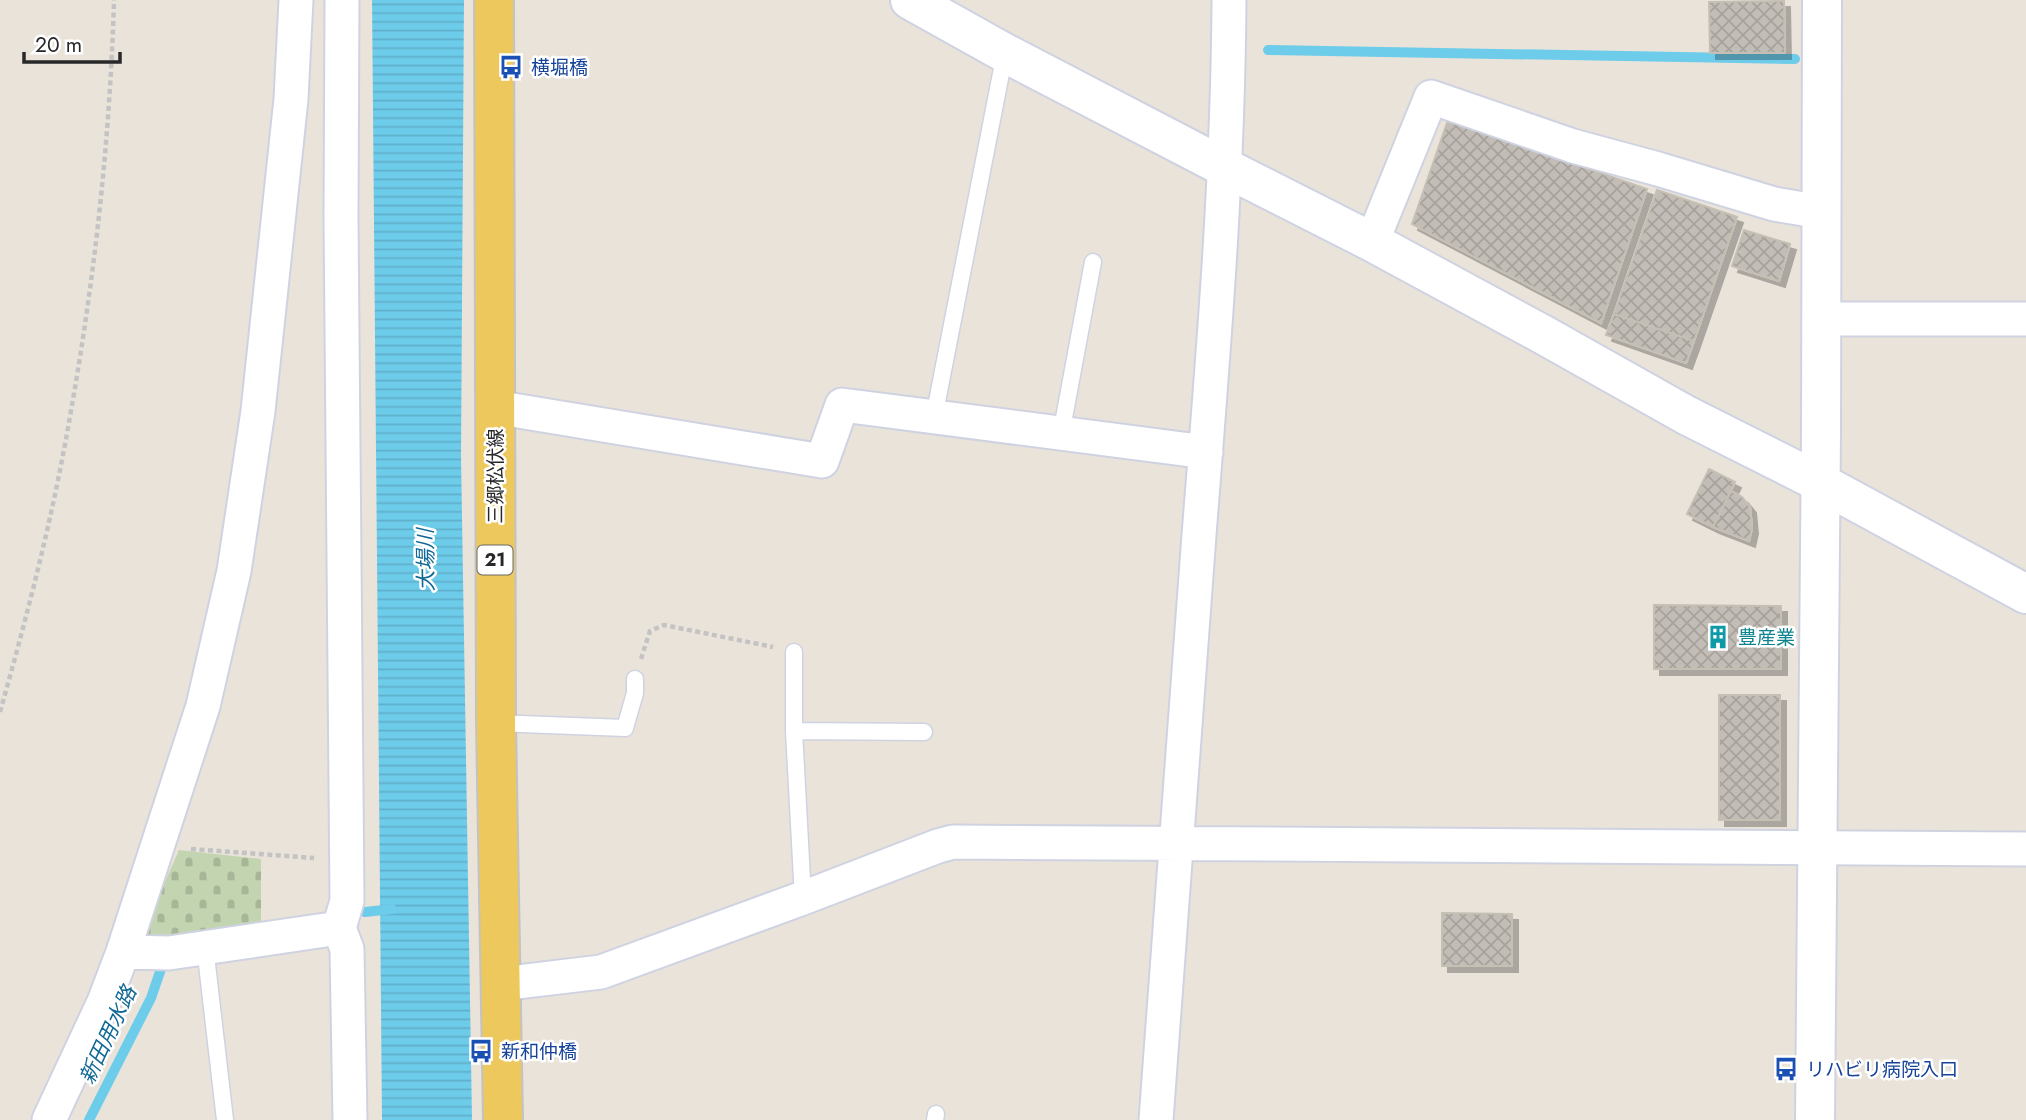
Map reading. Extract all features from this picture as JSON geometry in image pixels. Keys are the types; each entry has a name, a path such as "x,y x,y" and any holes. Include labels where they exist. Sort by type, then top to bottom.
{"main road":[{"name":"三郷松伏線","path":"494,0 496,723 503,1120"}],"street":[{"path":"49,1120 104,1002 123,952 203,706 234,570 258,411 291,99 296,0"},
{"path":"342,0 341,218 347,901 339,928 347,949 350,1120"},
{"path":"910,0 1006,53 1372,242 1686,415 1821,483 2026,594"},
{"path":"1156,1120 1206,452 1224,167 1228,0"},
{"path":"1815,1120 1822,0"},
{"path":"1372,242 1432,97 1573,146 1774,204 1822,212"},
{"path":"1822,319 2026,319"},
{"path":"494,407 822,461 842,405 1206,452"},
{"path":"500,984 601,972 953,842 2026,849"},
{"path":"123,952 169,953 339,928"}],"lane":[{"path":"934,417 1006,53"},
{"path":"1061,434 1093,261"},
{"path":"794,652 794,731 803,898"},
{"path":"496,723 625,728 635,693 635,679"},
{"path":"794,731 924,732"},
{"path":"205,947 225,1120"}],"path":[{"path":"0,712 30,602 69,424 97,229 112,76 114,0"},
{"path":"635,679 650,631 664,625 794,652"},
{"path":"156,847 347,860"}],"green space":[{"path":"179,850 261,859 261,922 171,937 140,938"}],"water":[{"name":"大場川","path":"372,0 464,0 461,456 472,1120 382,1120"}],"building":[{"path":"1784,1 1785,53 1710,53 1709,2"},
{"path":"1448,120 1647,189 1601,323 1412,224"},
{"path":"1657,190 1737,217 1694,341 1614,314"},
{"path":"1744,230 1790,244 1779,281 1732,266"},
{"path":"1614,314 1694,341 1686,363 1606,335"},
{"path":"1709,469 1735,482 1713,527 1687,514"},
{"path":"1731,491 1742,497 1750,507 1752,528 1749,541 1713,527"},
{"name":"豊産業","path":"1654,605 1781,606 1781,669 1654,669"},
{"path":"1719,695 1780,695 1780,820 1719,820"},
{"path":"1442,913 1512,914 1512,966 1442,966"}],"waterway":[{"path":"1268,50 1795,59"},
{"path":"365,912 392,909"},
{"name":"新田用水路","path":"89,1120 151,998 162,966"}],"place":[{"name":"横堀橋","path":"511,67"},
{"name":"豊産業","path":"1718,637"},
{"name":"新和仲橋","path":"481,1051"},
{"name":"リハビリ病院入口","path":"1786,1069"}]}
